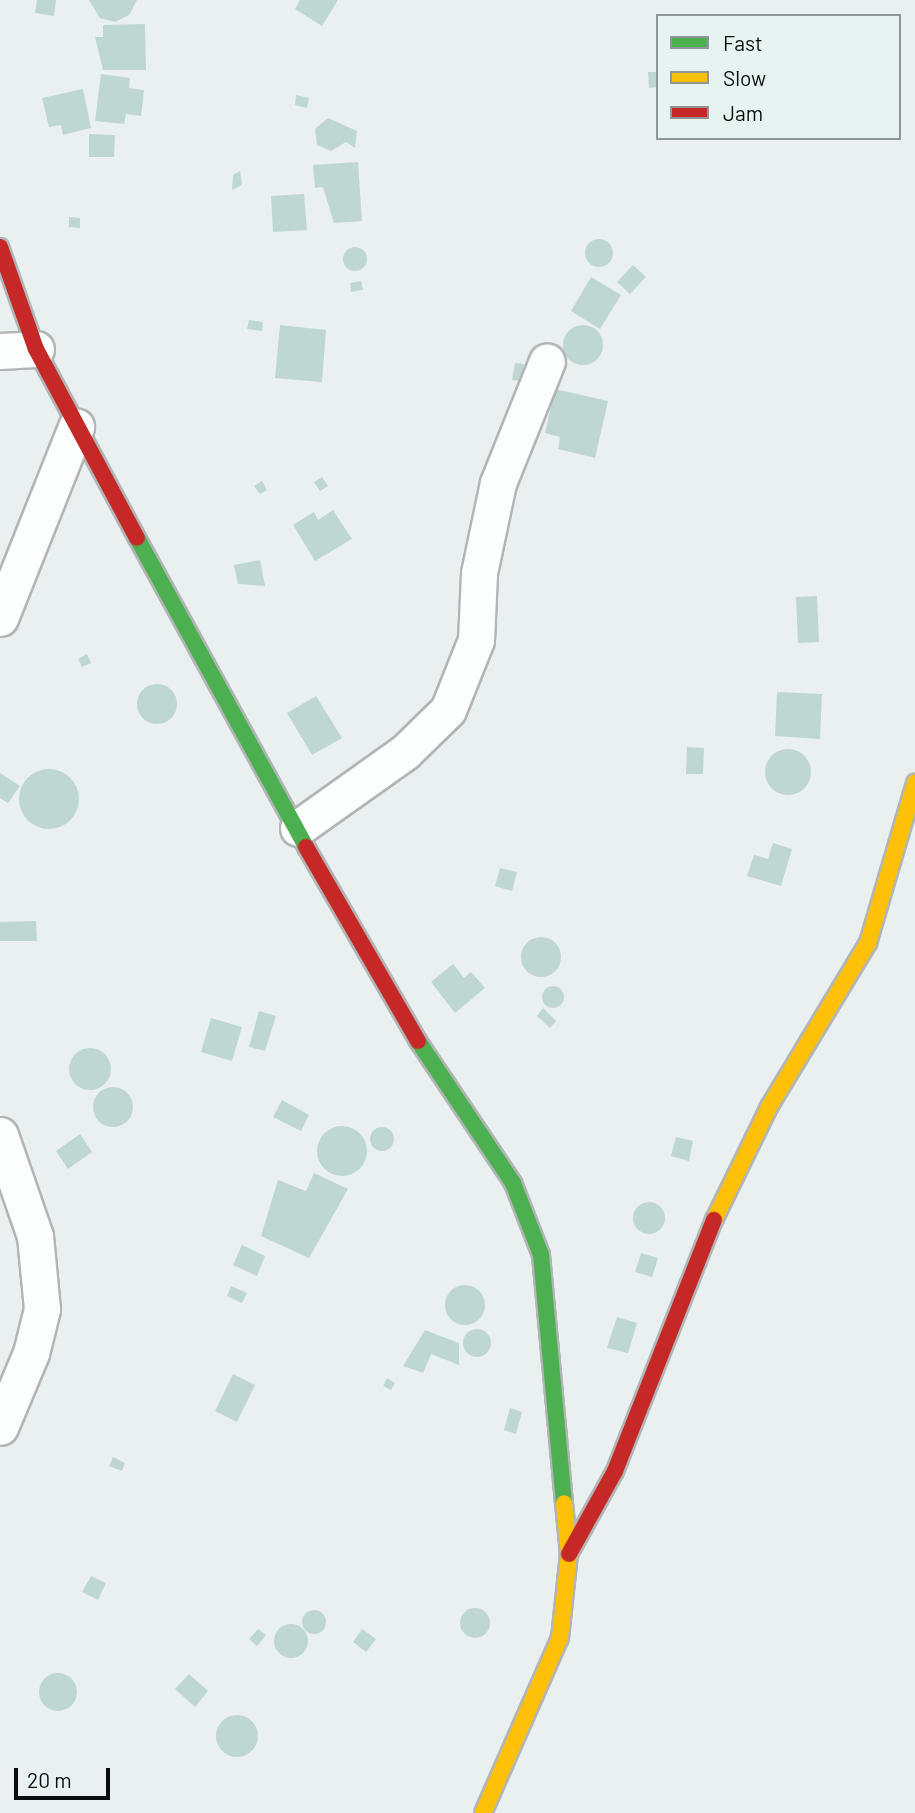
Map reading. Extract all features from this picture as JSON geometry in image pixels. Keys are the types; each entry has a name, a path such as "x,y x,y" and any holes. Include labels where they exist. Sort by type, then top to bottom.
{"street":[{"path":"0,247 36,349 76,427 390,999 529,1217 541,1255 569,1554 561,1637 483,1813"},
{"path":"0,351 36,349"},
{"path":"298,828 405,752 449,710 476,640 479,572 498,483 547,361"},
{"path":"0,618 76,427"},
{"path":"569,1554 615,1471 697,1254 769,1107 868,943 915,783"},
{"path":"0,1135 35,1236 41,1309 31,1353 0,1427"}],"building":[{"path":"37,0 56,0 54,16 35,13"},
{"path":"89,0 137,0 129,15 115,22 100,18"},
{"path":"300,0 338,0 322,26 295,9"},
{"path":"145,24 146,70 103,70 95,37 103,37 103,25"},
{"path":"648,72 656,72 656,87 649,88"},
{"path":"101,74 130,78 129,88 144,90 141,116 126,114 124,124 95,121"},
{"path":"83,89 91,128 63,135 61,125 49,127 42,98"},
{"path":"296,95 309,98 307,108 295,105"},
{"path":"328,118 357,131 355,148 346,142 331,151 317,145 315,129"},
{"path":"89,134 115,135 114,157 89,157"},
{"path":"358,162 362,221 334,223 323,187 315,188 313,165"},
{"path":"240,171 242,185 232,190 233,175"},
{"path":"304,194 307,230 273,232 271,196"},
{"path":"69,217 80,218 80,228 69,227"},
{"path":"599,239 609,243 613,253 609,263 599,267 589,263 585,253 589,243"},
{"path":"355,247 364,250 367,259 364,268 355,271 346,268 343,259 346,250"},
{"path":"633,265 646,277 630,294 617,282"},
{"path":"591,277 621,295 600,329 571,311"},
{"path":"361,281 363,290 351,292 350,283"},
{"path":"249,320 263,322 262,331 247,329"},
{"path":"280,325 326,330 322,382 275,378"},
{"path":"583,325 597,331 603,345 597,359 583,365 569,359 563,345 569,331"},
{"path":"515,363 524,364 521,381 512,380"},
{"path":"555,389 608,401 595,458 558,449 560,437 545,433"},
{"path":"322,477 328,486 320,491 314,482"},
{"path":"262,481 267,490 260,494 254,486"},
{"path":"333,510 352,539 315,561 293,525 314,512 318,520"},
{"path":"260,560 265,586 238,584 234,565"},
{"path":"817,596 819,642 798,643 796,597"},
{"path":"87,654 91,663 82,667 78,659"},
{"path":"157,684 171,690 177,704 171,718 157,724 143,718 137,704 143,690"},
{"path":"777,692 822,694 820,739 775,736"},
{"path":"316,696 342,738 312,755 287,713"},
{"path":"687,747 704,748 703,774 686,774"},
{"path":"788,749 804,756 811,772 804,788 788,795 772,788 765,772 772,756"},
{"path":"49,769 66,774 74,782 79,799 74,816 66,824 49,829 32,824 24,816 19,799 24,782 32,774"},
{"path":"0,773 20,786 8,803 0,798"},
{"path":"773,843 792,849 781,886 747,876 754,855 768,859"},
{"path":"500,868 517,872 512,891 495,886"},
{"path":"36,921 37,941 0,941 0,922"},
{"path":"541,937 555,943 561,957 555,971 541,977 527,971 521,957 527,943"},
{"path":"453,964 464,978 471,972 485,988 455,1013 431,982"},
{"path":"553,986 563,993 564,997 557,1007 553,1008 543,1001 542,997 549,987"},
{"path":"543,1008 556,1021 550,1028 537,1016"},
{"path":"259,1011 276,1016 265,1051 249,1047"},
{"path":"211,1018 242,1027 232,1061 201,1052"},
{"path":"90,1048 105,1054 111,1069 105,1084 90,1090 75,1084 69,1069 75,1054"},
{"path":"113,1087 121,1088 127,1093 132,1099 132,1115 127,1121 121,1126 113,1127 105,1126 99,1121 94,1115 93,1107 94,1099 99,1093 105,1088"},
{"path":"282,1100 309,1115 301,1131 273,1117"},
{"path":"342,1126 360,1133 367,1151 360,1169 342,1176 324,1169 317,1151 324,1133"},
{"path":"382,1127 393,1134 394,1139 387,1150 382,1151 371,1144 370,1139 377,1128"},
{"path":"80,1134 92,1152 68,1169 56,1151"},
{"path":"676,1137 693,1141 689,1161 671,1156"},
{"path":"314,1173 348,1189 309,1258 261,1236 278,1180 306,1191"},
{"path":"649,1202 660,1207 665,1218 660,1229 649,1234 638,1229 633,1218 638,1207"},
{"path":"242,1245 265,1256 257,1276 233,1265"},
{"path":"641,1253 658,1258 652,1277 635,1272"},
{"path":"465,1285 479,1291 485,1305 479,1319 465,1325 451,1319 445,1305 451,1291"},
{"path":"231,1286 247,1293 242,1303 227,1296"},
{"path":"617,1317 637,1323 628,1353 607,1348"},
{"path":"477,1329 487,1333 491,1343 487,1353 477,1357 467,1353 463,1343 467,1333"},
{"path":"425,1330 459,1343 459,1365 431,1354 423,1373 403,1366"},
{"path":"233,1374 255,1385 237,1422 215,1411"},
{"path":"387,1378 395,1383 391,1390 383,1386"},
{"path":"510,1408 522,1412 516,1434 504,1430"},
{"path":"113,1457 125,1463 122,1471 109,1466"},
{"path":"91,1576 106,1583 98,1600 82,1592"},
{"path":"475,1608 481,1609 489,1617 489,1629 481,1637 475,1638 469,1637 461,1629 460,1623 461,1617 469,1609"},
{"path":"314,1610 325,1617 326,1622 319,1633 314,1634 303,1627 302,1622 309,1611"},
{"path":"291,1624 303,1629 308,1641 303,1653 291,1658 279,1653 274,1641 279,1629"},
{"path":"258,1629 266,1635 257,1646 249,1639"},
{"path":"362,1629 376,1639 366,1652 353,1642"},
{"path":"58,1673 71,1679 77,1692 71,1705 58,1711 45,1705 39,1692 45,1679"},
{"path":"189,1674 208,1691 195,1707 175,1689"},
{"path":"237,1715 252,1721 258,1736 252,1751 237,1757 222,1751 216,1736 222,1721"}],"traffic: fast":[{"path":"137,538 306,847"},
{"path":"418,1041 513,1183 541,1255 564,1503"}],"traffic: slow":[{"path":"714,1220 769,1107 868,943 915,783"},
{"path":"483,1813 560,1638 569,1554 564,1503"}],"traffic: jam":[{"path":"0,247 36,349 137,538"},
{"path":"306,847 418,1041"},
{"path":"569,1554 615,1471 714,1220"}]}
